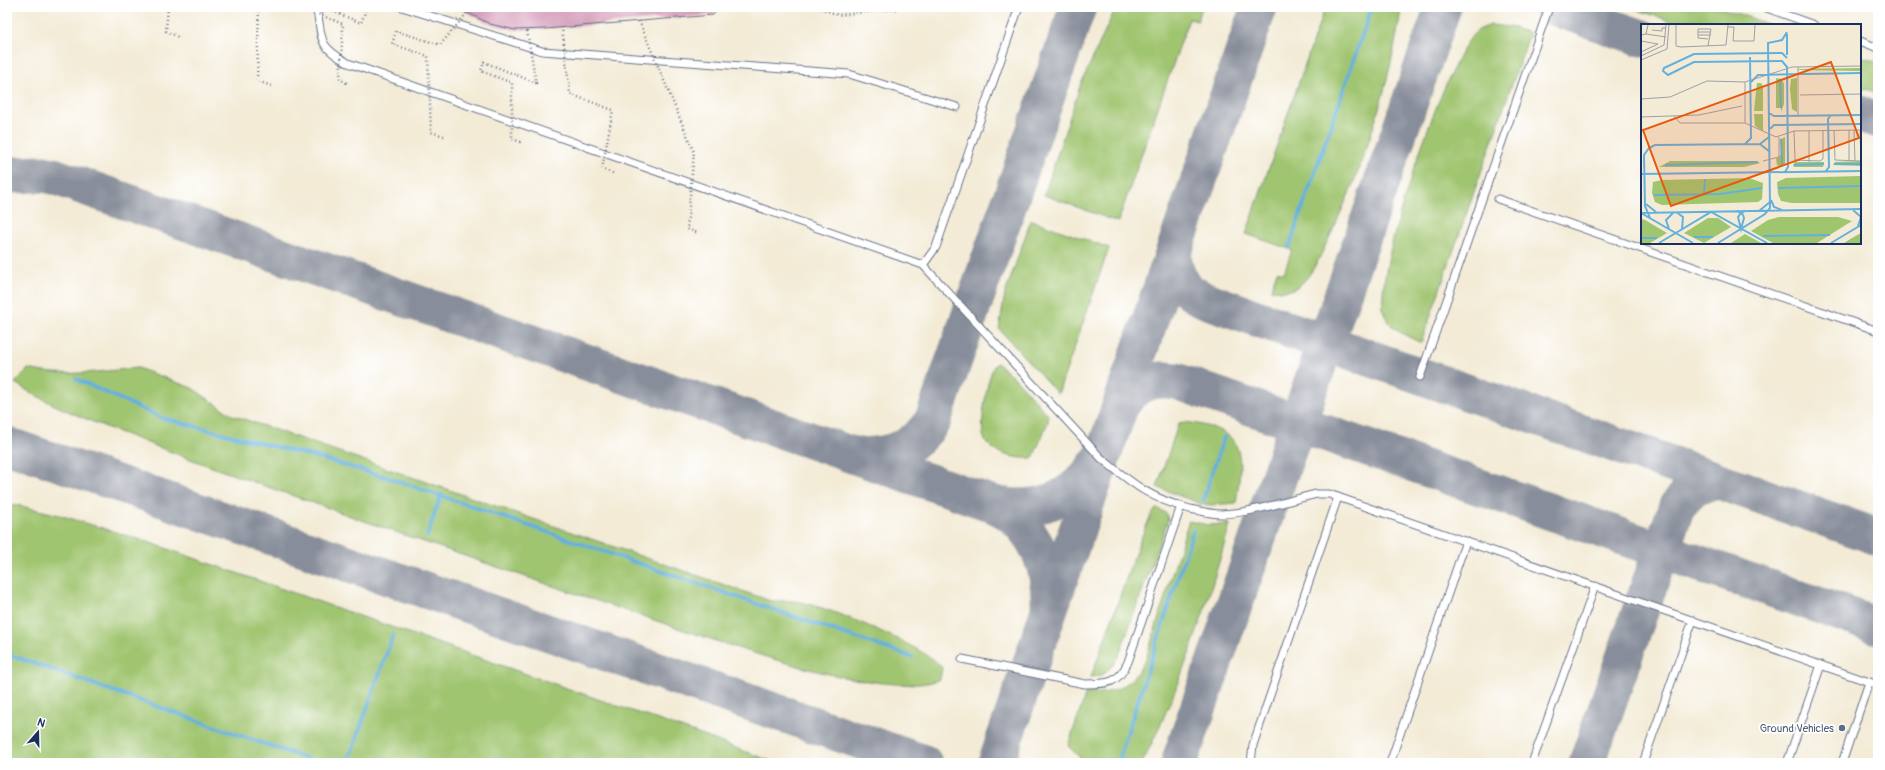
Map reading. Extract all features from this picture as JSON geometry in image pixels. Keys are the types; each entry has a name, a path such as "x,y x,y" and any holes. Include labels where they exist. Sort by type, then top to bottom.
{"lane":[{"path":"402,7 542,51 850,74 957,107"},
{"path":"923,265 936,247 1019,7"},
{"path":"1420,377 1549,7"},
{"path":"1764,7 1811,24"},
{"path":"319,9 320,37 327,48 348,63 923,265 1100,458 1120,474 1153,496 1181,506 1219,514 1239,512 1317,494 1338,497 1878,685"},
{"path":"1861,41 1878,48"},
{"path":"1498,199 1878,331"},
{"path":"1251,763 1253,745 1338,497"},
{"path":"962,659 1085,684 1105,684 1116,680 1123,674 1128,662 1181,506"},
{"path":"1390,763 1466,541"},
{"path":"1532,763 1595,586"},
{"path":"1643,763 1692,620"},
{"path":"1787,763 1821,665"},
{"path":"1842,763 1869,682"}],"path":[{"path":"168,7 166,31 180,38"},
{"path":"259,7 257,81 272,86"},
{"path":"319,9 361,23 368,7"},
{"path":"817,7 838,15 897,9 898,7"},
{"path":"319,9 343,24 340,79 348,84"},
{"path":"444,136 431,132 428,56 392,44 396,31 440,45 467,13"},
{"path":"639,21 694,152 687,229 698,233"},
{"path":"562,27 570,94 613,110 602,169 615,174"},
{"path":"521,142 512,139 512,83 481,70 484,62 536,83 527,30"}],"green space":[{"path":"1116,7 1202,7 1198,21 1189,19 1118,222 1044,195 1080,86"},
{"path":"1325,7 1401,7 1401,10 1390,68 1374,126 1354,182 1314,268 1305,280 1297,287 1286,291 1278,291 1271,289 1277,271 1284,273 1292,250 1246,234"},
{"path":"1630,7 1719,7 1768,24 1679,24"},
{"path":"1491,25 1510,27 1530,33 1421,343 1404,335 1394,328 1386,319 1384,313 1383,292 1389,257 1414,168 1448,80 1464,48 1477,31"},
{"path":"1861,56 1878,62 1878,93 1861,87"},
{"path":"1031,220 1109,248 1058,394 999,329 1005,294"},
{"path":"997,363 1014,377 1048,415 1048,422 1033,458 1019,458 1005,455 988,444 984,438 983,423 985,398 990,375"},
{"path":"138,368 192,388 232,415 771,601 801,602 814,605 854,620 899,640 933,660 942,668 940,679 917,684 902,684 854,679 804,668 753,653 400,534 167,451 62,409 15,383 28,369 42,372 69,373"},
{"path":"1184,422 1204,425 1219,430 1229,437 1236,445 1240,469 1236,503 1211,505 1201,504 1157,487 1179,423"},
{"path":"7,503 56,514 145,541 701,735 776,763 9,763 7,762"},
{"path":"1157,508 1167,514 1168,520 1119,655 1114,664 1105,673 1091,677 1139,543 1151,515"},
{"path":"1189,521 1208,525 1230,524 1192,646 1169,705 1142,763 1086,763 1068,746 1086,693 1115,690 1130,681 1142,666 1147,656"}],"building":[{"path":"456,7 719,7 713,15 545,29 515,30 490,24"}],"waterway":[{"path":"1289,247 1372,7"},
{"path":"76,379 162,418 316,457 392,479 912,657"},
{"path":"1203,500 1224,437"},
{"path":"427,536 441,495"},
{"path":"1118,762 1193,531"},
{"path":"339,763 349,757 352,751 393,635"},
{"path":"7,654 319,763"},
{"path":"1119,759 1128,762"}],"taxiway":[{"path":"858,455 880,454 901,448 919,437 933,420 1078,7"},
{"path":"996,763 1259,7"},
{"path":"1179,763 1443,7"},
{"path":"1553,7 1641,38"},
{"path":"1861,114 1878,120"},
{"path":"7,175 44,174 53,176 990,503"},
{"path":"1173,255 1176,271 1182,283 1191,293 1205,300 1878,537"},
{"path":"1120,407 1125,399 1143,384 1158,380 1176,381 1878,626"},
{"path":"7,445 924,763"},
{"path":"1049,604 1049,592 1045,568 1036,546 1023,526 1014,517 990,503 1023,507 1051,502 1076,487 1098,462"},
{"path":"1587,763 1677,506 1693,489 1714,480"}],"place":[{"name":"Ground Vehicles","path":"1842,728"}]}
